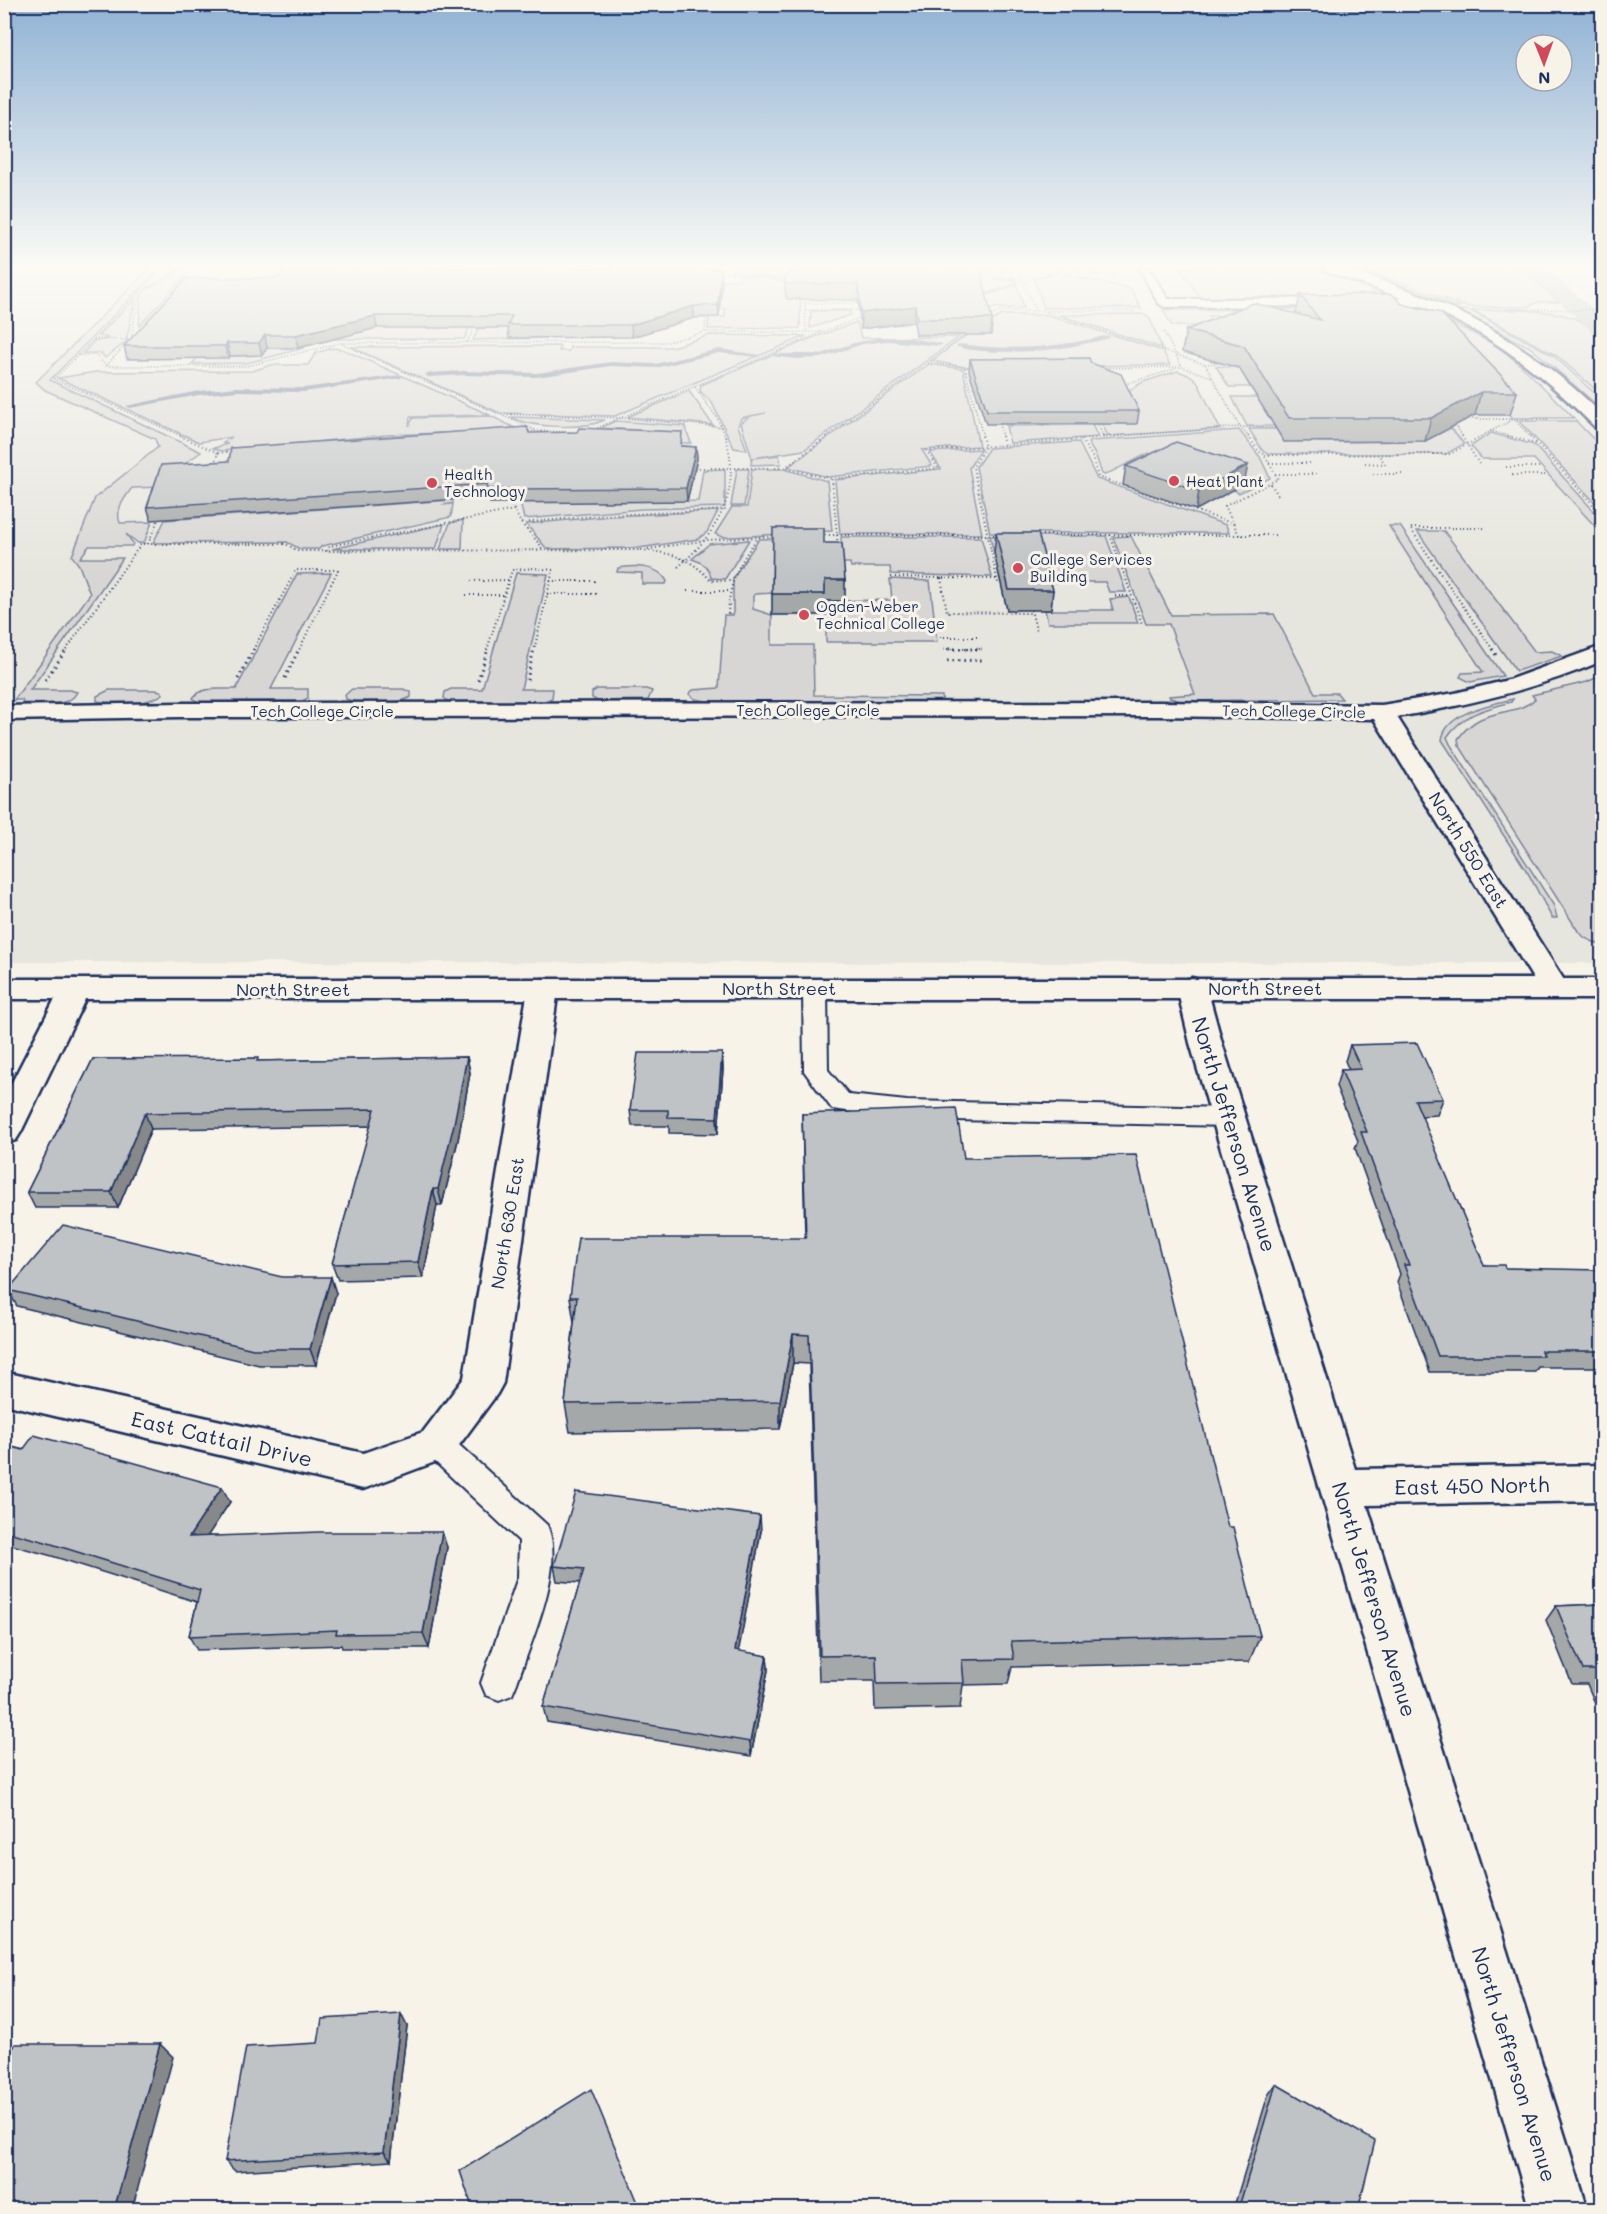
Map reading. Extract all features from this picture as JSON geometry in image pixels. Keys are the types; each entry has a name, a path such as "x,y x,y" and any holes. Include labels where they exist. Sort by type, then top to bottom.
{"street":[{"path":"1543,371 1602,424"},
{"name":"Tech College Circle","path":"4,713 180,710 1136,709 1382,712 1455,700 1516,685 1551,674 1602,653"},
{"name":"North 550 East","path":"1382,712 1554,988"},
{"name":"North Jefferson Avenue","path":"1192,988 1559,2210"},
{"name":"North Street","path":"4,989 1602,989"},
{"path":"4,1132 75,989"},
{"name":"North 630 East","path":"437,1444 483,1383 543,989"},
{"name":"East Cattail Drive","path":"4,1388 363,1471 437,1444"},
{"name":"East 450 North","path":"1342,1487 1602,1483"}],"lane":[{"path":"815,988 816,1071 841,1103 907,1110 1229,1117"},
{"path":"437,1444 535,1535 535,1577 499,1683"}],"path":[{"path":"62,371 54,379 218,453 242,450"},
{"path":"405,371 535,430"},
{"path":"575,436 730,371"},
{"path":"785,468 917,371"},
{"path":"891,577 998,581 973,467 985,447 966,371"},
{"path":"1120,386 1168,371"},
{"path":"1195,371 1212,377"},
{"path":"1209,371 1240,427 1265,455 1278,479 1225,506 1239,535"},
{"path":"678,567 708,540 726,510 733,468 722,427 694,387"},
{"path":"502,414 621,418 722,427"},
{"path":"1466,419 1557,419"},
{"path":"1265,455 1450,454 1514,419"},
{"path":"1514,419 1602,514"},
{"path":"694,468 785,468 832,479 938,468 927,451 1240,427 1280,428 1277,422"},
{"path":"999,424 1004,446"},
{"path":"1098,424 1104,439"},
{"path":"1455,425 1479,464"},
{"path":"513,431 585,432"},
{"path":"1490,431 1538,444"},
{"path":"323,441 447,433"},
{"path":"1081,440 1092,456 1098,477 1234,524"},
{"path":"212,468 218,453"},
{"path":"1365,463 1385,464 1378,455"},
{"path":"1269,462 1312,463"},
{"path":"1506,467 1540,467"},
{"path":"1275,474 1318,474"},
{"path":"1373,474 1403,474"},
{"path":"1512,475 1547,475"},
{"path":"832,479 839,554"},
{"path":"1270,483 1278,495"},
{"path":"510,502 521,523 542,547 541,550"},
{"path":"327,551 330,546 514,510"},
{"path":"521,523 624,514 726,510"},
{"path":"148,544 158,520"},
{"path":"1484,528 1410,528 1502,665"},
{"path":"815,535 1010,535"},
{"path":"1032,535 1277,535"},
{"path":"1110,535 1142,624"},
{"path":"642,550 708,540 781,536"},
{"path":"728,614 730,580 735,566 758,537"},
{"path":"40,687 141,544 286,544 298,551 642,550 665,552 689,559 697,564 710,580 730,580"},
{"path":"476,686 512,570 534,568 553,570 526,685"},
{"path":"233,687 296,570 338,570 281,686"},
{"path":"940,578 947,612 1032,611 1037,633"},
{"path":"471,580 508,580"},
{"path":"550,581 598,581"},
{"path":"687,591 729,591"},
{"path":"547,594 596,594"},
{"path":"466,595 505,595"},
{"path":"1115,596 1131,596"},
{"path":"940,637 980,637"},
{"path":"943,649 982,649"},
{"path":"947,661 983,660"}],"shaded area":[{"name":"Ogden-Weber Technical College","path":"5,371 1602,371 1602,963 5,962"},
{"path":"47,371 59,371 50,380 201,452 187,462 162,487 132,488 123,500 119,509 120,523 152,522 144,543 138,543 126,534 133,543 132,546 89,546 80,558 123,558 30,690 77,692 67,701 45,704 23,703 22,700 14,700 90,594 79,565 72,556 95,498 158,447 155,439 45,390 36,382"},
{"path":"392,371 490,415 410,417 409,426 413,418 491,416 519,430 385,435 221,451 213,448 228,444 223,443 232,437 199,442 58,378 96,372"},
{"path":"406,371 722,371 615,416 500,413"},
{"path":"733,371 912,371 804,450 753,458 779,455 781,464 751,465 752,458 741,423 750,416 741,418 738,426 747,450 734,448 712,403 700,391 701,385"},
{"path":"919,371 963,371 979,446 922,450 932,466 828,477 788,467"},
{"path":"1177,371 1191,376 1197,381 1220,429 1108,436 1102,424 1123,394 1143,382"},
{"path":"1219,371 1242,371 1253,387 1229,387"},
{"path":"1470,371 1527,371 1574,418 1513,418"},
{"path":"1558,371 1571,371 1602,400 1602,409"},
{"path":"1575,371 1602,371 1602,395"},
{"path":"689,391 713,425 627,417"},
{"path":"1232,397 1259,397 1275,426 1247,426"},
{"path":"510,417 605,420 584,425 558,426 531,424"},
{"path":"615,421 685,426 691,443 678,443 678,432 601,428"},
{"path":"1519,421 1576,421 1602,448 1602,510"},
{"path":"1092,425 1098,437 1010,443 1006,426"},
{"path":"1415,428 1451,428 1464,444 1446,454 1269,454 1262,450 1249,429 1311,429 1319,442 1425,441"},
{"path":"1239,430 1260,457 1270,478 1239,493 1233,490 1244,484 1149,453 1105,475 1102,474 1096,456 1088,443 1091,441"},
{"path":"1491,433 1534,445 1602,520 1602,534 1534,459 1482,459 1471,446"},
{"path":"1079,443 1097,479 1226,525 1229,533 990,533 976,467 989,448"},
{"path":"981,449 969,468 982,534 840,534 835,480 941,469 930,452"},
{"path":"725,469 725,507 642,509 524,519 520,502 698,501 703,470"},
{"path":"737,469 749,469 744,506 731,506"},
{"path":"752,469 784,469 827,481 832,531 732,537 715,534 732,507 747,507"},
{"path":"453,500 453,503 442,505 453,504 451,517 322,546 319,549 300,549 287,542 153,543 165,520"},
{"path":"718,511 707,532 698,539 639,548 547,549 526,524 611,516"},
{"path":"463,520 462,549 440,549 450,523"},
{"path":"444,524 436,549 332,549"},
{"path":"1389,526 1400,526 1503,676 1470,682 1460,677 1462,673 1483,672"},
{"path":"1417,531 1444,531 1535,652 1552,651 1562,656 1516,671"},
{"path":"990,536 1106,536 1126,592 1109,592 1105,582 1043,582 1036,553 994,553"},
{"path":"1131,536 1171,615 1274,614 1315,693 1337,693 1342,699 1180,701 1170,698 1169,696 1195,694 1169,624 1146,624 1113,537"},
{"path":"841,537 981,537 992,577 891,574 890,567 851,567 850,563 842,563"},
{"path":"800,538 773,593 755,594 753,609 772,615 772,645 813,645 814,695 942,696 942,700 935,703 719,703 695,699 689,694 693,690 719,688 724,615 733,615 733,578 759,539"},
{"path":"749,540 725,579 711,578 705,566 692,559 709,544"},
{"path":"645,567 658,572 667,581 666,584 642,584 642,573 617,572 618,568"},
{"path":"331,573 271,689 308,689 308,698 302,701 198,702 193,698 202,691 236,689 297,574"},
{"path":"516,573 548,574 521,689 553,689 552,698 542,702 449,702 444,698 445,692 451,689 482,689"},
{"path":"890,579 930,581 937,642 826,642 826,623 835,615 825,615 824,601 892,600"},
{"path":"1129,597 1138,623 1048,623 1045,610 1113,610 1110,599"},
{"path":"1602,675 1602,946 1585,938 1578,931 1459,745 1458,739 1477,721 1526,705 1535,699 1532,695 1587,682"},
{"path":"352,689 403,689 411,692 411,697 388,703 352,701 346,699 345,695"},
{"path":"597,689 652,691 648,700 598,701 592,698 592,692"},
{"path":"109,690 155,690 163,694 148,701 139,702 97,701 97,696"},
{"path":"1513,699 1511,702 1467,718 1447,737 1554,906 1557,918 1552,918 1528,873 1442,740 1451,723 1460,716 1482,707"}],"building":[{"path":"974,371 1114,371 1121,374 1139,411 987,411"},
{"path":"1260,371 1497,371 1517,392 1481,392 1431,418 1289,418"},
{"name":"Health Technology","path":"527,427 529,433 577,432 579,428 682,432 681,446 696,447 686,488 488,489 487,484 147,507 161,465 229,461 231,448"},
{"path":"1176,442 1248,465 1199,491 1126,466"},
{"path":"773,528 824,528 824,543 842,543 845,580 825,580 825,594 772,594"},
{"path":"996,533 1038,533 1053,590 1009,590"},
{"path":"1417,1043 1443,1099 1415,1100 1484,1265 1504,1265 1505,1268 1601,1270 1602,1351 1541,1351 1543,1356 1438,1356 1404,1265 1409,1265 1361,1132 1367,1132 1341,1070 1361,1069 1350,1045"},
{"path":"638,1053 722,1053 717,1118 668,1117 668,1110 630,1110"},
{"path":"467,1057 454,1124 438,1189 433,1189 418,1262 332,1264 375,1109 145,1113 111,1192 27,1192 93,1059 258,1058 257,1061"},
{"path":"956,1108 964,1158 1136,1155 1228,1527 1233,1527 1260,1636 1011,1641 1014,1659 962,1660 964,1683 877,1684 876,1655 820,1656 809,1335 793,1334 780,1401 565,1404 577,1297 570,1297 578,1238 806,1238 802,1114"},
{"path":"63,1225 282,1277 331,1277 310,1349 253,1349 8,1290"},
{"path":"34,1435 222,1487 189,1537 319,1532 442,1532 423,1633 336,1634 337,1630 189,1636 200,1590 4,1531 4,1445 23,1450"},
{"path":"576,1492 760,1516 735,1650 767,1656 750,1742 543,1707 584,1569 554,1566"},
{"path":"1602,1604 1602,1680 1598,1670 1583,1670 1556,1606"},
{"path":"401,2014 384,2152 225,2161 246,2047 318,2043 322,2019"},
{"path":"15,2044 160,2044 114,2210 4,2210 4,2047 14,2047"},
{"path":"1276,2084 1375,2141 1358,2210 1238,2210"},
{"path":"591,2089 641,2210 473,2210 460,2171"}],"waterway":[{"path":"428,375 464,373 537,375 562,371"},
{"path":"130,406 199,393 237,389 304,390 400,377"}],"place":[{"name":"Heat Plant","path":"1174,481"},
{"name":"Health Technology","path":"432,483"},
{"name":"College Services Building","path":"1018,568"},
{"name":"Ogden-Weber Technical College","path":"804,615"}]}
